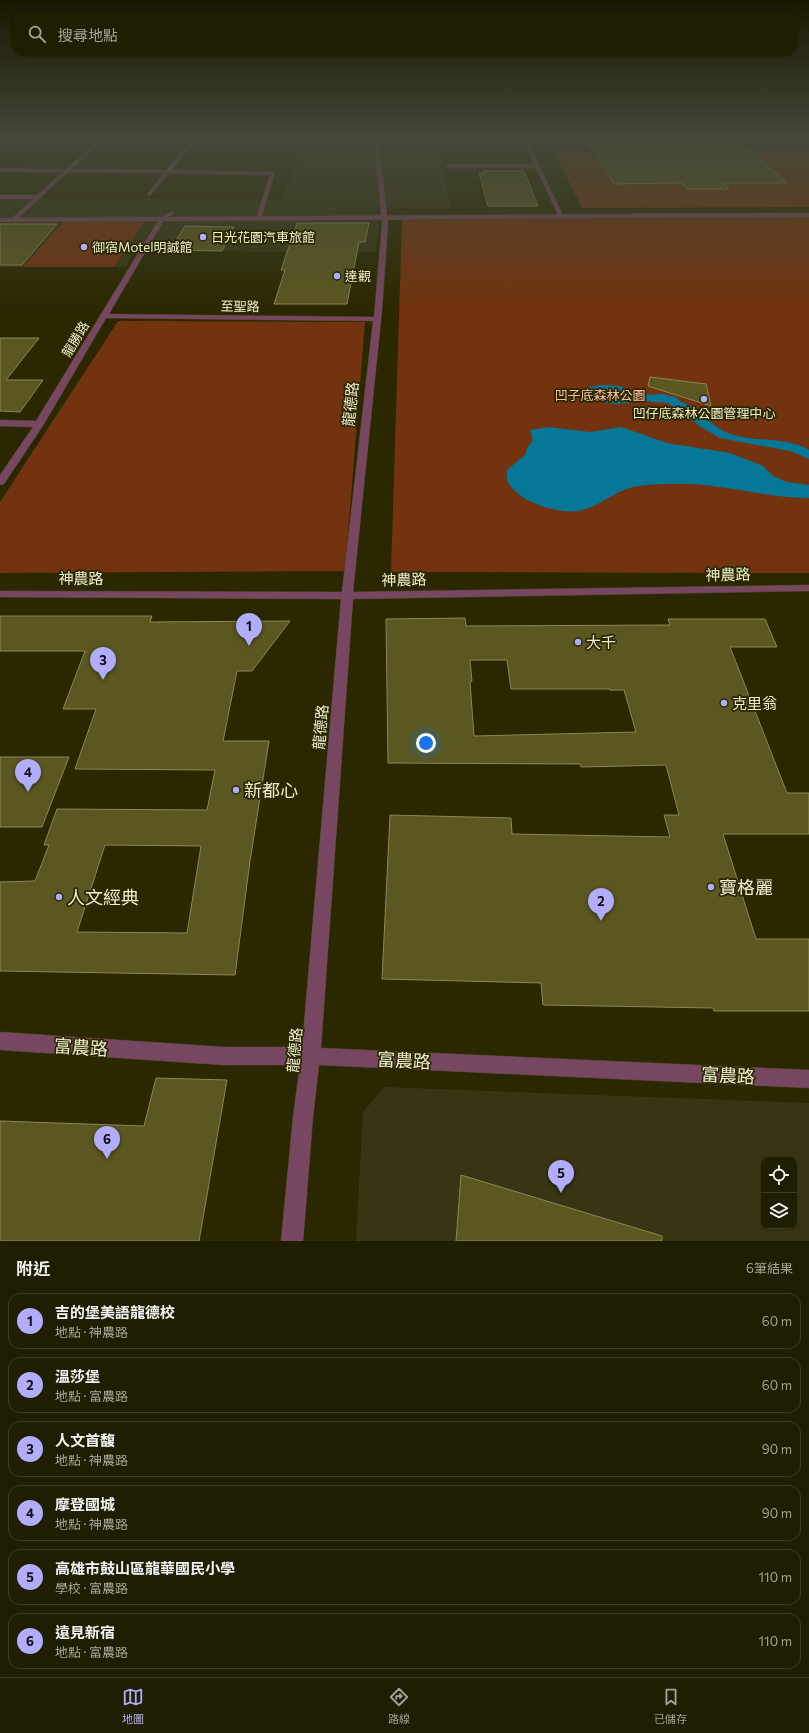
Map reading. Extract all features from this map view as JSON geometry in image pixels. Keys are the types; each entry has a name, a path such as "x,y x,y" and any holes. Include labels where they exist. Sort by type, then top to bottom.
{"street":[{"path":"260,215 266,196"},
{"name":"龍德路","path":"292,1241 303,1117 311,1056 347,596 377,319 384,214 382,196"},
{"path":"552,196 560,213"},
{"path":"0,197 38,197"},
{"path":"13,220 38,197"},
{"path":"0,214 172,213 260,215 809,210"},
{"name":"龍勝路","path":"0,482 39,424 162,219 172,213"},
{"path":"560,213 809,215"},
{"path":"0,220 162,219 260,215"},
{"name":"至聖路","path":"104,316 377,319"},
{"path":"0,423 39,424"},
{"name":"神農路","path":"0,594 347,596 809,588"},
{"name":"富農路","path":"0,1041 224,1056 311,1056 809,1079"}],"shaded area":[{"path":"282,196 449,196 451,207 377,207 379,219 376,252 135,251 126,267 0,267 0,199 281,199"},
{"path":"384,1087 809,1103 809,1241 356,1241 363,1112"}],"green space":[{"path":"576,196 809,196 809,207 582,208"},
{"name":"凹子底森林公園","path":"413,217 809,217 809,573 391,572 402,220"},
{"name":"御宿Motel明誠館","path":"63,222 144,223 114,267 23,267"},
{"path":"118,321 365,322 345,571 0,573 0,502"}],"water":[{"path":"600,385 620,386 638,395 663,394 676,397 680,401 694,408 723,431 748,438 780,441 800,446 809,450 809,459 790,451 720,438 701,427 668,403 643,401 616,404 602,402 586,394 587,388"},
{"path":"549,427 590,432 621,427 667,443 730,453 763,466 773,476 787,482 809,485 809,498 797,498 704,485 666,484 629,488 585,509 563,511 547,508 518,494 508,482 507,470 525,455 528,446 533,441 530,430"}],"building":[{"path":"485,196 534,196 538,206 488,206"},
{"path":"297,223 369,223 365,242 359,242 347,304 274,304 285,270 281,270"},
{"path":"0,224 57,224 22,265 0,265"},
{"name":"日光花園汽車旅館","path":"185,226 234,227 222,251 170,250"},
{"path":"0,338 39,338 6,380 43,380 20,412 0,411"},
{"name":"凹仔底森林公園管理中心","path":"650,377 706,384 711,406 648,386"},
{"path":"0,616 152,616 150,622 290,621 252,671 237,671 223,741 269,741 250,861 235,975 0,971 0,882 35,881 49,845 44,845 57,809 207,810 215,770 75,769 96,709 63,709 85,651 0,651","holes":["105,845 201,846 187,933 77,932"]},
{"path":"465,618 466,626 670,625 668,619 765,619 777,647 730,647 787,793 809,793 809,834 723,834 756,939 809,939 809,1011 714,1011 713,1008 543,1005 541,983 382,979 390,815 511,818 512,834 670,837 664,815 679,815 666,765 581,767 580,764 388,763 386,619","holes":["470,660 507,660 511,689 624,690 636,732 474,736"]},
{"path":"0,757 69,757 42,827 0,827"},
{"path":"156,1078 227,1080 199,1241 0,1241 0,1121 144,1126"},
{"path":"461,1175 662,1236 662,1241 456,1241"}],"place":[{"name":"日光花園汽車旅館","path":"203,237"},
{"name":"御宿Motel明誠館","path":"84,247"},
{"name":"達觀","path":"337,276"},
{"name":"凹仔底森林公園管理中心","path":"704,399"},
{"name":"大千","path":"578,642"},
{"name":"吉的堡美語龍德校","path":"249,646"},
{"name":"人文首馥","path":"103,680"},
{"name":"克里翁","path":"724,703"},
{"name":"新都心","path":"236,790"},
{"name":"摩登國城","path":"28,792"},
{"name":"寶格麗","path":"711,887"},
{"name":"人文經典","path":"59,897"},
{"name":"溫莎堡","path":"601,921"},
{"name":"遠見新宿","path":"107,1159"},
{"name":"高雄市鼓山區龍華國民小學","path":"561,1193"}]}
